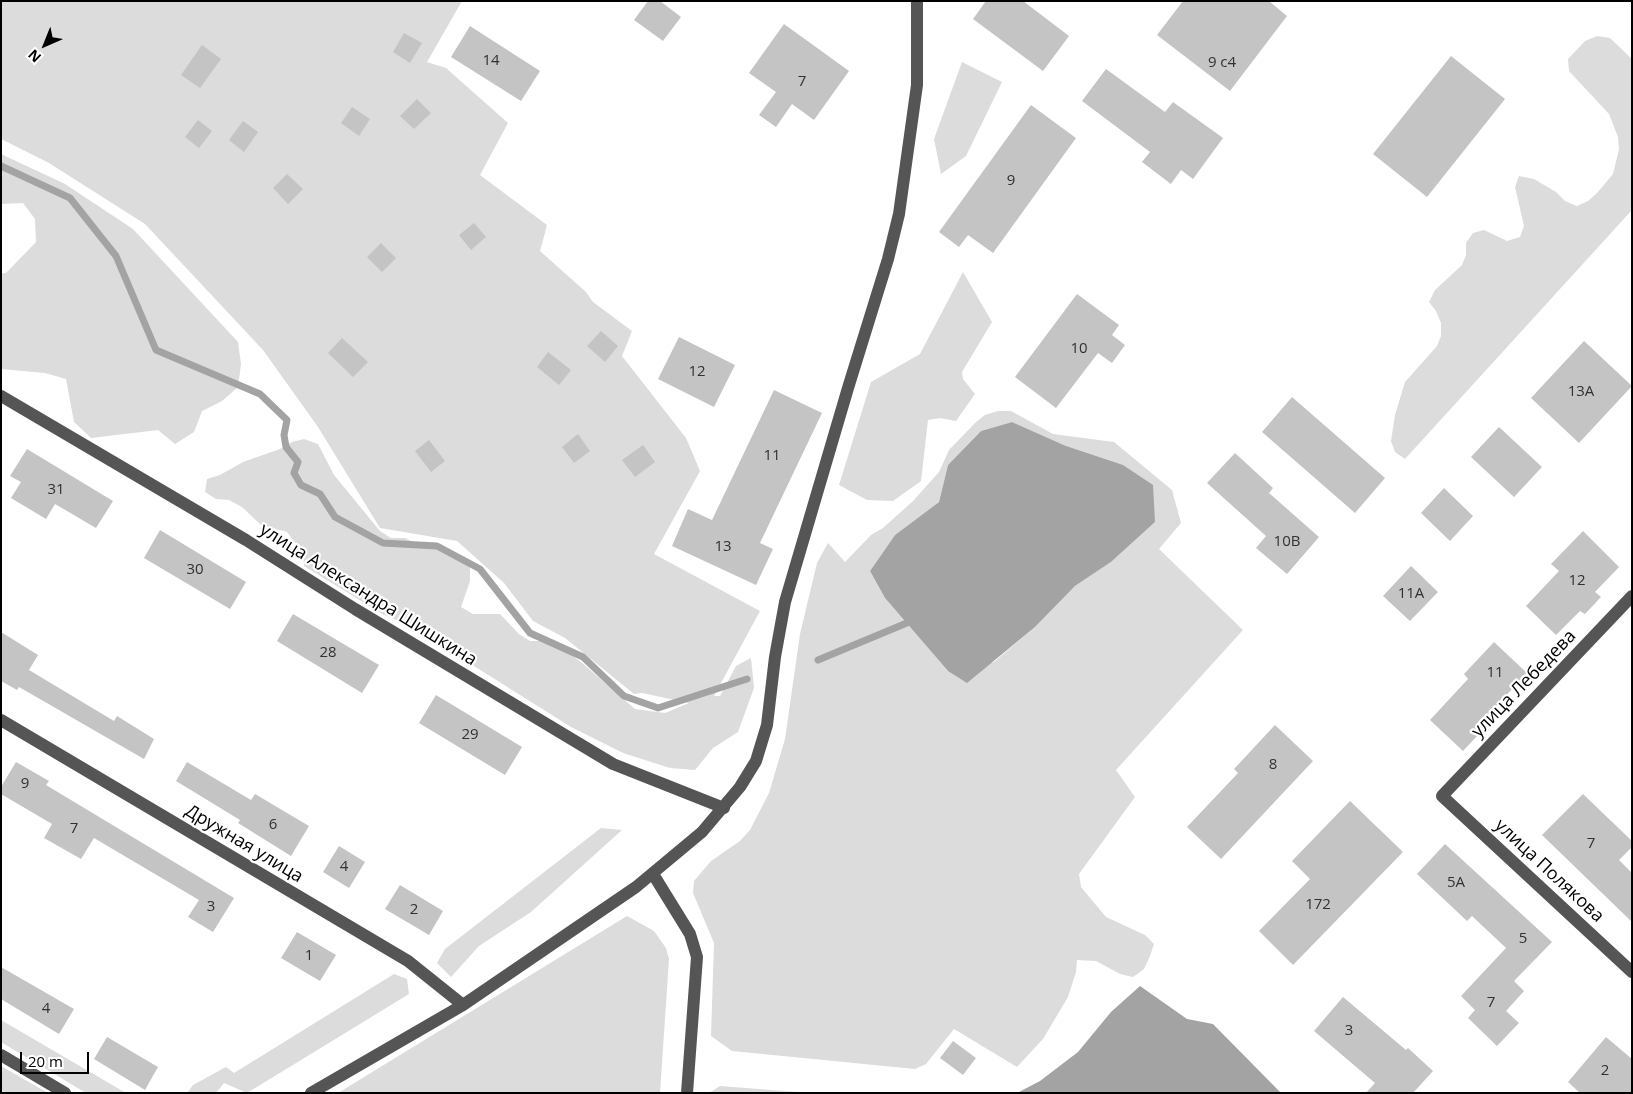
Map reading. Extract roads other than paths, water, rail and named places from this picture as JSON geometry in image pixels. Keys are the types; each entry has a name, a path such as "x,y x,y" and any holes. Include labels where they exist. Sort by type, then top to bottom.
{"street":[{"path":"311,1093 462,1005 539,955 653,874 690,844 724,808 756,761 767,725 775,657 785,602 888,259 905,179 917,84 917,1"},
{"name":"улица Александра Шишкина","path":"1,396 246,540 355,609 613,764 724,808"},
{"name":"улица Лебедева","path":"1442,796 1632,596"},
{"name":"Дружная улица","path":"1,720 408,961 462,1005"},
{"name":"улица Полякова","path":"1442,796 1632,972"},
{"path":"653,874 690,934 697,957 687,1093"},
{"path":"1,1056 65,1093"}],"waterway":[{"path":"1,166 70,198 116,256 156,350 260,394 287,420 284,435 286,447 298,462 294,473 301,485 320,494 335,517 383,543 437,546 480,569 530,633 583,657 624,696 658,708 747,679"},
{"path":"818,660 914,620"}]}
